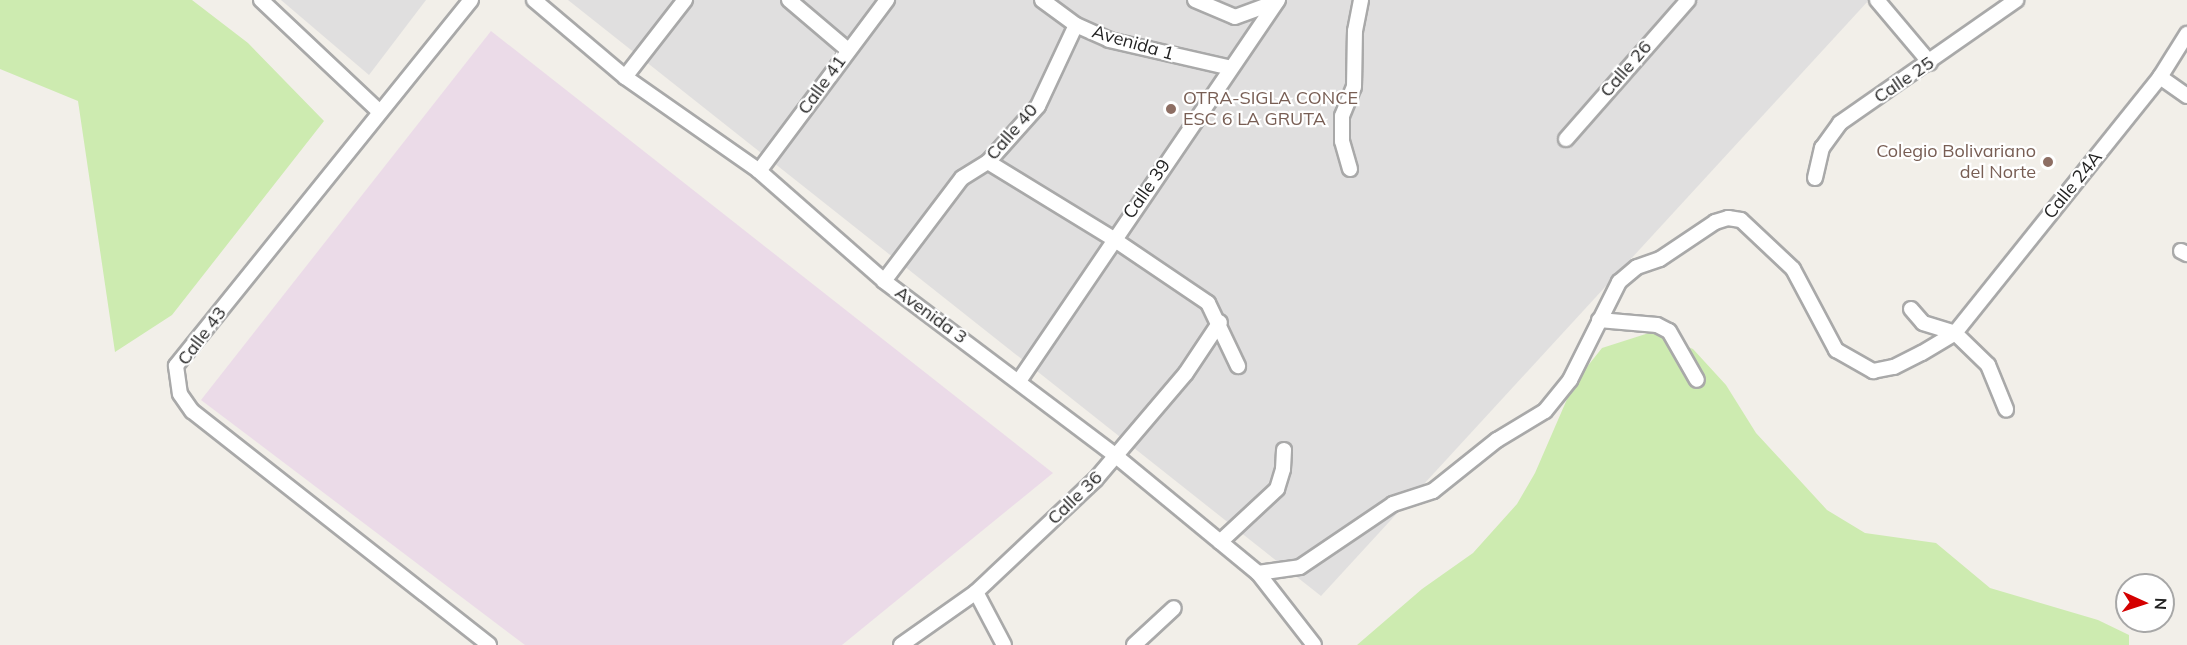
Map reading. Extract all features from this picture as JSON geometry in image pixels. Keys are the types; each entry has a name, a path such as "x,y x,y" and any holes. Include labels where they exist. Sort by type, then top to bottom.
{"street":[{"name":"Calle 43","path":"471,0 176,366 180,394 192,411 482,642"},
{"name":"Avenida 3","path":"534,0 626,77 759,171 884,281 1116,456 1258,573 1314,645"},
{"path":"626,77 685,0"},
{"path":"789,0 848,50"},
{"name":"Calle 41","path":"759,171 887,0"},
{"path":"1195,0 1235,17 1278,1"},
{"path":"1350,169 1342,141 1342,116 1354,87 1355,31 1361,0"},
{"name":"Calle 26","path":"1566,139 1688,0"},
{"path":"1877,0 1930,63"},
{"name":"Calle 25","path":"1815,178 1822,148 1840,123 1930,63 2016,0"},
{"path":"264,1 380,112"},
{"name":"Avenida 1","path":"1047,1 1076,25 1109,40 1231,68"},
{"name":"Calle 39","path":"1019,381 1113,238 1278,1"},
{"name":"Calle 40","path":"884,281 962,178 988,162 1038,106 1076,25"},
{"name":"Calle 24A","path":"1955,333 2160,77 2187,34"},
{"path":"2160,77 2187,96"},
{"path":"988,162 1113,238 1208,303 1220,322 1238,366"},
{"path":"1258,573 1300,567 1393,504 1433,491 1497,440 1545,411 1570,380 1619,282 1637,267 1660,259 1728,218 1741,220 1793,269 1836,350 1873,370 1894,367 1955,333"},
{"path":"1911,309 1923,323 1955,333 1988,365 2006,409"},
{"path":"1599,320 1657,325 1669,331 1697,380"},
{"name":"Calle 36","path":"901,645 976,592 1116,456 1186,373 1220,322"},
{"path":"1220,542 1276,489 1283,469 1284,450"},
{"path":"976,592 1004,645"},
{"path":"1134,645 1174,609"}],"shaded area":[{"path":"281,0 426,0 369,75"},
{"path":"568,0 1869,0 1321,596"},
{"path":"491,31 1053,473 842,645 525,645 201,400"}],"green space":[{"path":"0,0 192,0 248,43 324,121 172,315 115,352 78,101 0,69"},
{"path":"1652,332 1693,349 1726,385 1756,433 1827,510 1865,533 1936,543 1990,588 2098,620 2115,628 2115,633 2129,635 2129,645 1357,645 1422,589 1473,553 1517,504 1535,473 1574,383 1602,348"}],"place":[{"name":"OTRA-SIGLA CONCE ESC 6 LA GRUTA","path":"1171,109"},
{"name":"Colegio Bolivariano del Norte","path":"2048,162"}]}
